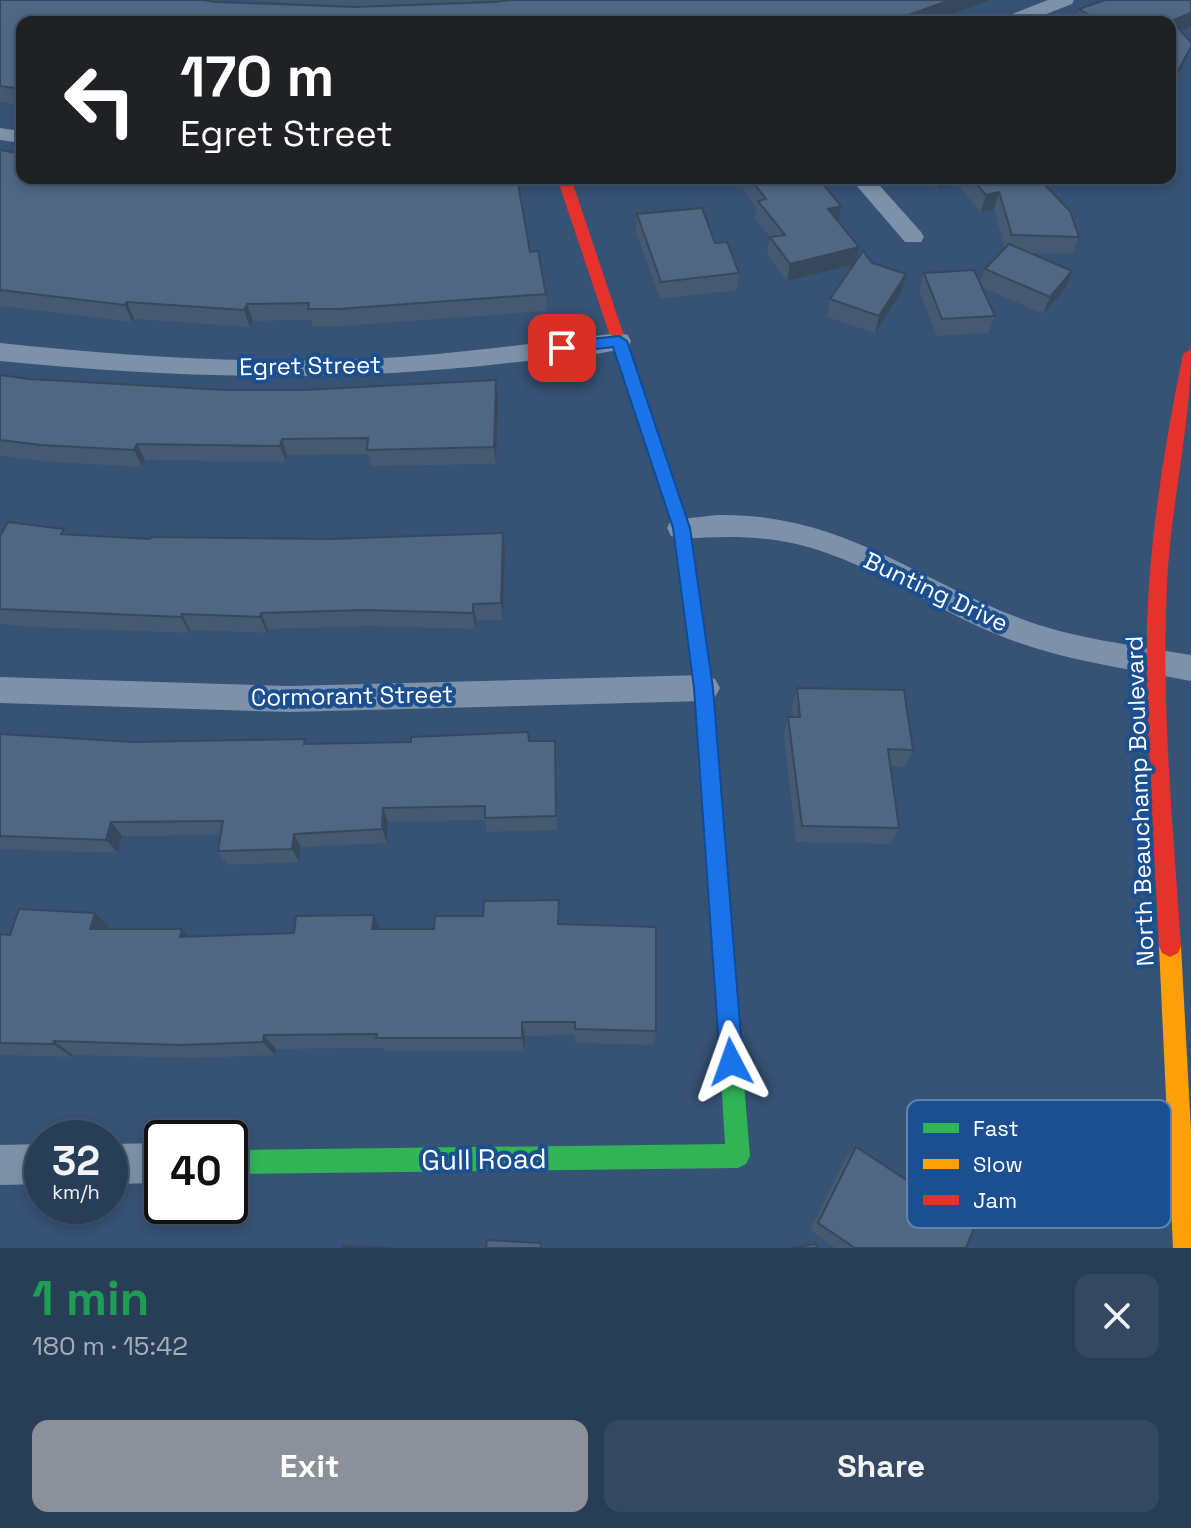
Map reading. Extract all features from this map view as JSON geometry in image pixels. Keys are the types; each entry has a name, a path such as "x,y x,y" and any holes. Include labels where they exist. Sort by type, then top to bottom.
{"street":[{"path":"1024,16 1065,0"},
{"path":"566,184 681,528 704,688"},
{"path":"866,184 913,237"},
{"name":"Egret Street","path":"0,352 103,363 277,369 418,364 619,341"},
{"name":"North Beauchamp Boulevard","path":"1185,1248 1156,661 1160,551 1174,433 1191,354"},
{"name":"Bunting Drive","path":"681,528 732,525 793,532 830,543 1009,627 1088,649 1191,668"},
{"name":"Cormorant Street","path":"0,690 289,699 704,688"},
{"name":"Gull Road","path":"248,1162 738,1156 704,688"},
{"path":"0,1165 24,1164"}],"building":[{"path":"0,0 203,0 355,7 510,0 950,0 906,16 16,16 16,88 0,86"},
{"path":"1105,0 1191,0 1191,13 1176,19 1176,16 1091,16 1079,9"},
{"path":"1176,26 1191,42 1176,74"},
{"path":"0,150 16,153 16,184 518,184 530,252 538,251 546,294 338,309 308,309 309,303 247,304 244,310 127,302 125,305 0,290"},
{"path":"755,184 823,184 841,206 828,209 859,247 790,264 770,237 785,235 758,201 766,199"},
{"path":"976,184 1044,184 1070,211 1079,237 1012,235 999,192 986,195"},
{"path":"702,208 715,243 727,242 739,273 661,282 637,214"},
{"path":"1009,244 1072,271 1050,297 985,269"},
{"path":"863,251 872,263 906,274 879,316 830,299"},
{"path":"974,270 995,316 942,319 924,273"},
{"path":"0,375 225,390 303,390 496,380 494,447 367,450 368,438 282,439 280,446 137,444 134,450 0,440"},
{"path":"8,522 64,529 61,534 150,539 332,539 503,533 501,603 473,604 473,613 364,610 261,613 260,617 182,614 181,617 0,609 0,536"},
{"path":"797,688 904,690 913,750 888,749 899,828 802,826 788,717 800,717"},
{"path":"528,732 529,741 555,741 556,816 485,818 485,806 383,808 382,829 294,834 292,849 218,851 223,821 111,822 106,840 0,836 0,734 134,742 305,739 304,744 411,742 411,737"},
{"path":"559,900 558,924 656,927 656,1031 575,1029 575,1022 522,1022 522,1038 264,1035 263,1042 180,1045 54,1041 53,1044 0,1043 0,934 10,935 19,909 95,913 90,929 182,929 180,937 294,933 296,916 374,915 372,929 434,929 435,916 483,916 484,901"},
{"path":"856,1147 907,1180 907,1228 974,1228 966,1248 855,1248 818,1223"},
{"path":"487,1240 541,1243 541,1248 486,1248"},
{"path":"816,1244 817,1248 791,1248"},
{"path":"343,1246 392,1248 342,1248"}],"traffic: fast":[{"path":"616,333 681,528 696,631"},
{"path":"248,1162 738,1156 730,1046"}],"traffic: slow":[{"path":"1170,946 1185,1248"}],"traffic: jam":[{"path":"566,184 616,333"},
{"path":"1170,946 1158,732 1156,622 1165,507 1191,354"},
{"path":"696,631 704,688 730,1046"}],"route":[{"path":"562,348 619,341 681,528 704,688 731,1062"}]}
